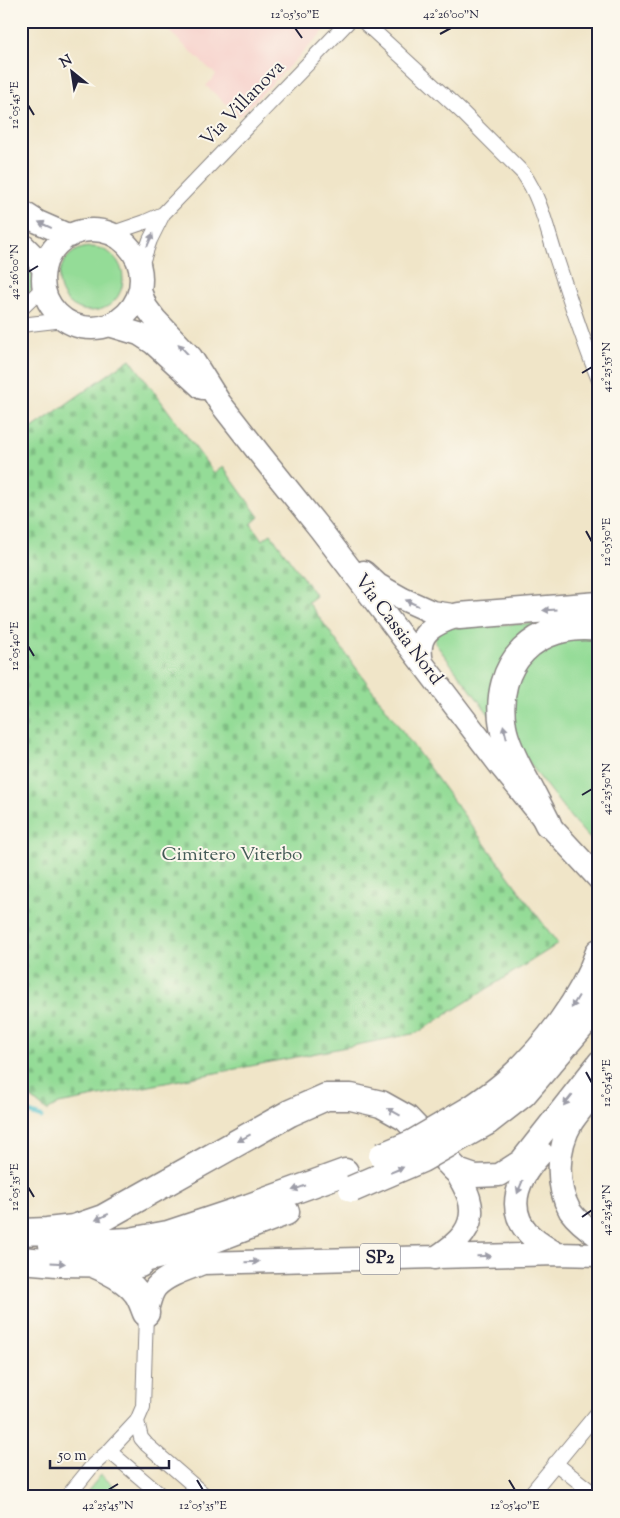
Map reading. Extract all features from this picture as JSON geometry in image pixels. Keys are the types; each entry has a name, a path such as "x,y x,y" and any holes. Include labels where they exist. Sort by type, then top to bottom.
{"highway":[{"path":"459,616 599,605"},
{"path":"548,824 508,743 503,727 502,697 505,683 510,668 517,658 530,644 545,634 572,626 599,628"},
{"name":"SP2","path":"479,1116 508,1081 535,1055 569,1011 583,988 598,956"},
{"name":"SP2","path":"123,1264 194,1247 349,1180 413,1144 479,1116 523,1094 583,1024 599,998"},
{"path":"21,1232 74,1228 103,1218 290,1113 326,1097 351,1097 381,1104 406,1118 454,1169"},
{"name":"SP2","path":"21,1242 50,1245 130,1241 168,1234 249,1207 349,1180"},
{"name":"SP2","path":"21,1260 96,1264 203,1263"},
{"path":"96,1264 120,1278 136,1292 146,1314"}],"main road":[{"path":"21,211 38,222 70,236"},
{"path":"44,278 47,260 61,242 70,236 84,231 110,234"},
{"name":"Via Cassia Nord","path":"64,320 83,327 96,328 109,325 125,316 136,302 140,291 140,268 125,243 110,234"},
{"path":"21,243 36,259 44,278 47,299 64,320"},
{"name":"Via Cassia Nord","path":"140,291 146,307 155,319 191,356 220,403 320,529 499,764 548,824 599,877"},
{"name":"Via Cassia Nord","path":"109,325 138,334 153,343 220,403"},
{"path":"320,529 378,585 432,612 459,616"},
{"path":"422,662 421,642 428,630 442,621 459,616"},
{"path":"454,1169 475,1176 499,1174 521,1161 599,1062"},
{"path":"557,1254 530,1236 518,1220 515,1202 520,1184 540,1156 572,1122 599,1088"},
{"path":"572,1122 561,1150 560,1174 564,1197 571,1212 588,1229 597,1251"},
{"path":"435,1258 453,1246 465,1233 471,1218 470,1198 454,1169"},
{"name":"SP2","path":"203,1263 435,1258 597,1251"},
{"path":"146,1314 151,1296 156,1287 184,1270 203,1263"}],"street":[{"name":"Via Villanova","path":"140,268 150,240 163,214 350,21"},
{"path":"363,21 463,113 523,173 529,182 537,196 599,380"},
{"name":"Via Villanova","path":"110,234 163,214"},
{"path":"21,309 44,278"},
{"path":"21,326 64,320"},
{"path":"67,1497 93,1465 137,1421 143,1407 146,1314"},
{"path":"528,1497 599,1411"},
{"path":"137,1421 142,1438 147,1445 207,1497"},
{"path":"109,1451 163,1497"},
{"path":"555,1463 598,1497"}],"shaded area":[{"path":"158,21 334,21 240,116 206,86 216,75"}],"green space":[{"path":"85,247 97,247 114,256 121,267 123,279 121,291 114,302 97,311 85,311 73,306 64,297 59,285 59,273 64,261 73,252"},
{"path":"21,254 32,272 33,284 28,295 21,301"},
{"name":"Cimitero Viterbo","path":"130,359 214,473 223,467 259,517 251,524 262,540 271,534 316,596 308,602 558,944 417,1033 59,1104 47,1111 28,1095 21,1099 21,436"},
{"path":"541,623 524,636 491,717 435,643 435,638 442,628"},
{"path":"593,633 599,634 599,849 572,819 517,745 510,700 533,651"},
{"path":"101,1475 127,1497 83,1497"}],"waterway":[{"path":"21,1110 41,1117"}]}
